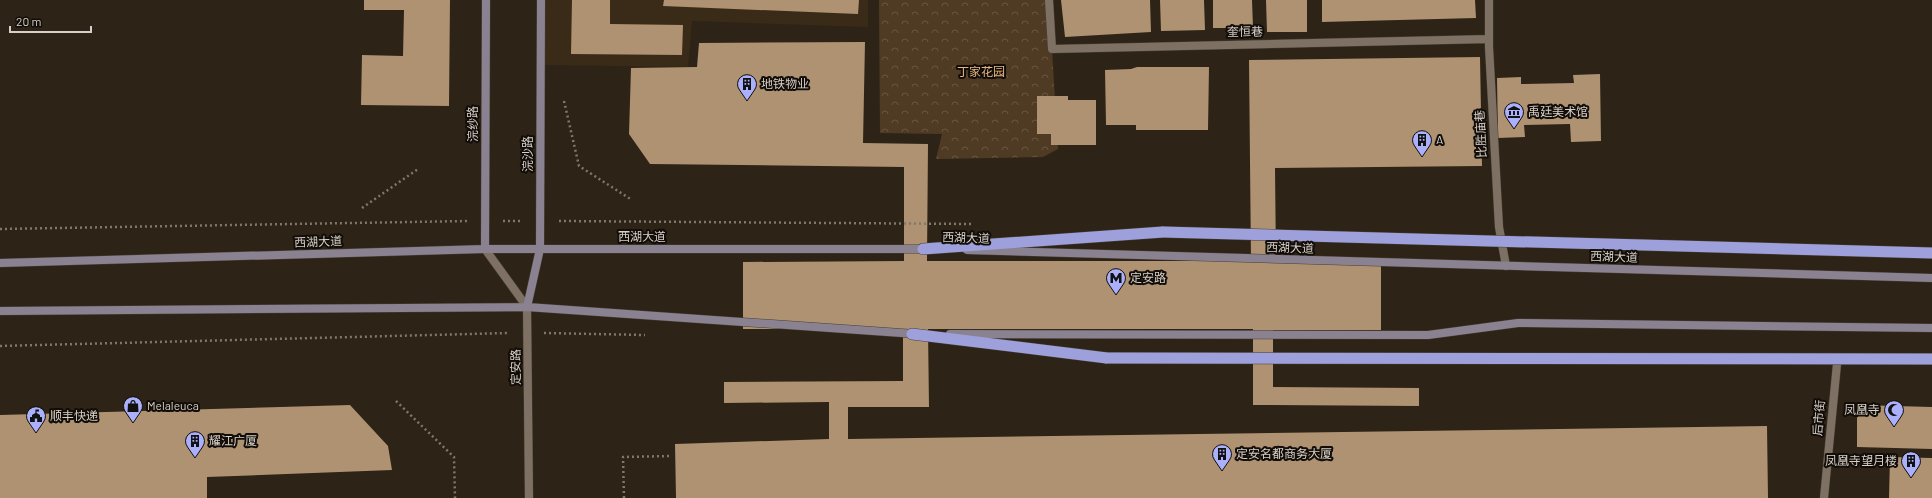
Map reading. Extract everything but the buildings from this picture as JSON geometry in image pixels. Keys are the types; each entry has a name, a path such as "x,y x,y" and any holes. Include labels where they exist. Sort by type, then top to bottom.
{"highway":[{"path":"923,249 1163,232 1932,252"},
{"path":"912,334 1107,358 1932,359"}],"main road":[{"name":"浣纱路","path":"485,249 486,0"},
{"name":"浣沙路","path":"527,307 540,249 541,0"},
{"name":"西湖大道","path":"0,263 485,249 923,249 1932,278"},
{"path":"0,311 527,307 912,334 1428,335 1518,323 1932,328"}],"street":[{"name":"奎恒巷","path":"1049,0 1052,49 1489,39"},
{"name":"比胜庙巷","path":"1489,0 1489,39 1499,227 1506,266"},
{"path":"485,249 527,307"},
{"name":"定安路","path":"527,307 529,498"},
{"name":"后市街","path":"1824,498 1837,364"}],"path":[{"path":"564,101 579,166 632,200"},
{"path":"362,208 418,169"},
{"path":"396,401 454,457 455,498"},
{"path":"624,498 623,457 670,456"}],"shaded area":[{"path":"541,0 868,0 868,27 692,21 688,67 541,65"}],"green space":[{"name":"丁家花园","path":"879,0 1049,0 1058,149 1043,157 936,159 942,134 880,133"}],"place":[{"name":"地铁物业","path":"747,101"},
{"name":"禹廷美术馆","path":"1514,129"},
{"name":"A","path":"1422,157"},
{"name":"定安路","path":"1116,295"},
{"name":"Melaleuca","path":"133,423"},
{"name":"凤凰寺","path":"1894,427"},
{"name":"顺丰快递","path":"36,433"},
{"name":"耀江广厦","path":"195,458"},
{"name":"定安名都商务大厦","path":"1222,471"},
{"name":"凤凰寺望月楼","path":"1911,478"}]}
